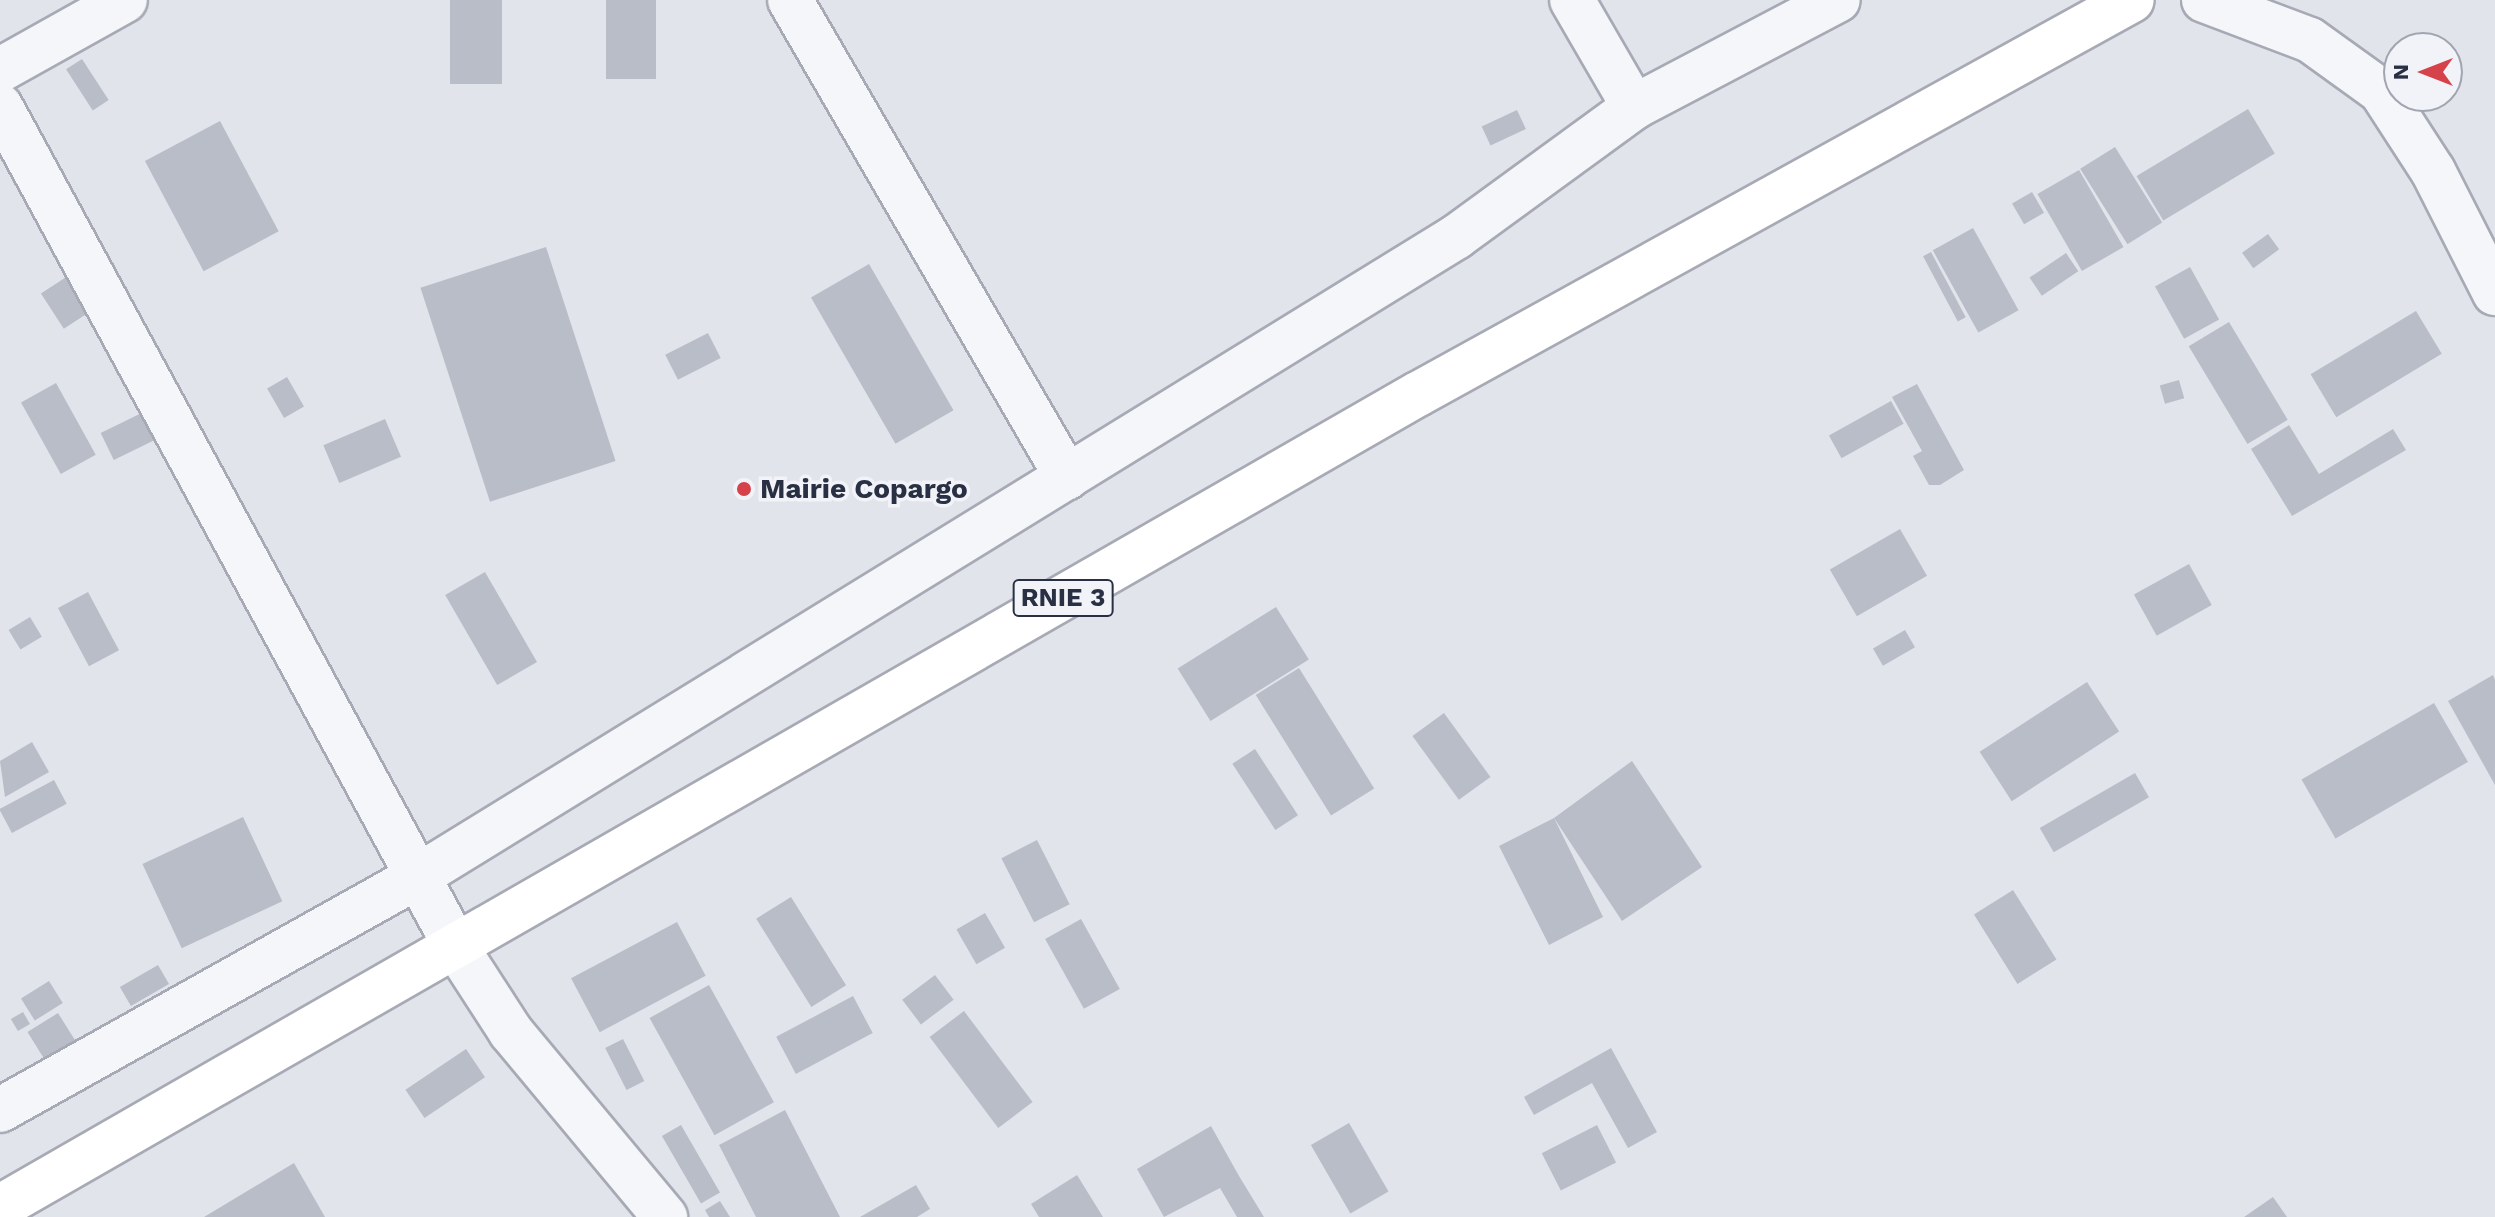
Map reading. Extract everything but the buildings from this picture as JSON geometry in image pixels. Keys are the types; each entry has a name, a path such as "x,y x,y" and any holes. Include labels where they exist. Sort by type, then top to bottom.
{"highway":[{"name":"RNIE 3","path":"0,1207 1418,394 2132,0"}],"street":[{"path":"0,70 125,0"},
{"path":"790,0 1067,477"},
{"path":"1572,0 1634,107"},
{"path":"0,1110 415,878 1456,237 1634,107 1838,0"},
{"path":"2204,0 2310,40 2381,91 2433,171 2495,293"},
{"path":"0,106 415,878 456,947 511,1032 665,1217"}],"place":[{"name":"Mairie Copargo","path":"744,489"}]}
